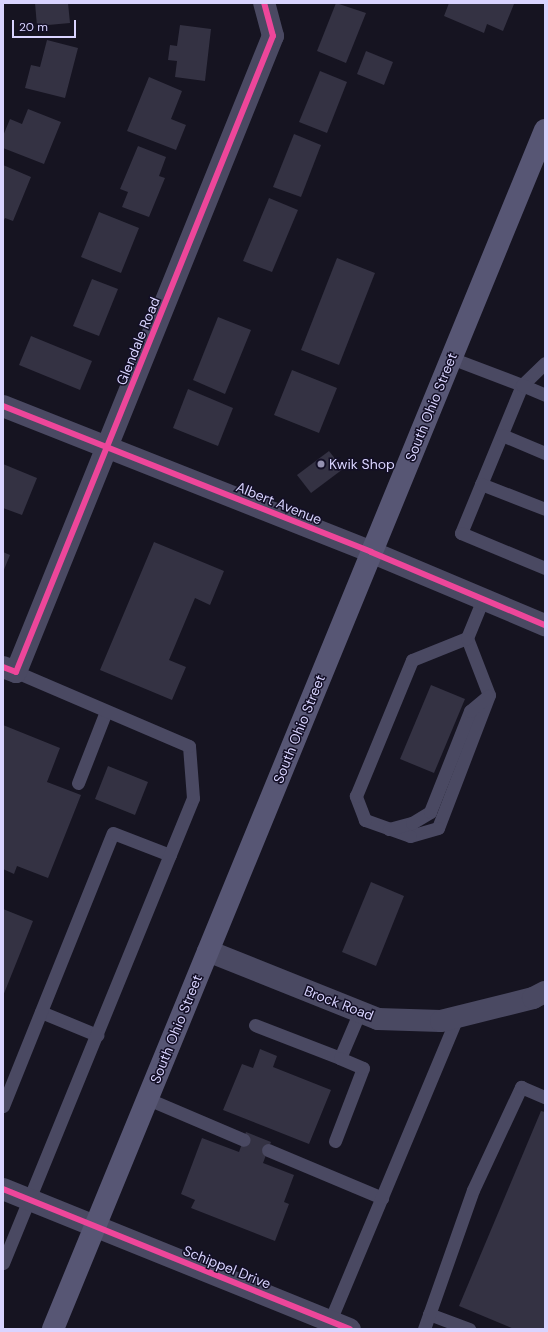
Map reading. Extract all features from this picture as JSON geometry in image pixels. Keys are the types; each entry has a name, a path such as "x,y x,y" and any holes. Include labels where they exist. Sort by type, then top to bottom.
{"main road":[{"name":"South Ohio Street","path":"54,1329 545,130"}],"street":[{"name":"Glendale Road","path":"10,670 108,448 273,36 264,3"},
{"name":"Albert Avenue","path":"3,406 371,552 545,625"},
{"name":"Brock Road","path":"208,951 378,1019 441,1021 534,998 545,992"},
{"name":"Schippel Drive","path":"3,1189 350,1329"}],"lane":[{"path":"451,358 545,394"},
{"path":"545,364 522,385 482,484 460,532 545,568"},
{"path":"502,435 545,453"},
{"path":"482,484 545,509"},
{"path":"466,638 489,695 438,828 410,836 365,820 356,796 412,660 466,638 483,599"},
{"path":"3,1263 193,798 189,746 10,670"},
{"path":"387,829 412,823 430,812 470,711 489,695"},
{"path":"78,783 106,711"},
{"path":"3,1106 113,833 170,856"},
{"path":"340,1058 360,1011"},
{"path":"41,1012 97,1035"},
{"path":"330,1321 457,1017"},
{"path":"255,1025 363,1068 335,1141"},
{"path":"424,1329 473,1190 521,1086 545,1097"},
{"path":"148,1099 244,1140"},
{"path":"268,1150 382,1198"},
{"path":"429,1314 469,1329"}],"building":[{"path":"35,3 68,3 70,23 37,26"},
{"path":"336,3 366,13 346,63 317,51"},
{"path":"449,3 514,4 503,31 487,24 484,33 444,16"},
{"path":"180,25 211,29 205,81 175,77 177,61 168,60 170,45 177,46"},
{"path":"47,40 78,48 65,98 25,88 31,65 40,67"},
{"path":"366,51 393,62 384,85 357,74"},
{"path":"320,71 347,82 327,133 299,122"},
{"path":"149,77 182,91 171,119 186,125 176,150 127,131"},
{"path":"28,109 61,122 44,164 3,148 3,136 10,119 22,124"},
{"path":"294,134 321,145 301,197 273,187"},
{"path":"138,146 166,157 159,176 165,178 149,217 122,207 128,192 120,189"},
{"path":"3,165 31,177 13,221 5,218 3,222"},
{"path":"269,198 298,210 272,272 243,261"},
{"path":"99,212 139,228 121,273 81,257"},
{"path":"337,258 375,273 339,365 301,350"},
{"path":"92,279 118,289 99,336 73,326"},
{"path":"218,317 251,330 225,394 193,380"},
{"path":"31,336 92,361 80,390 19,365"},
{"path":"292,370 337,388 319,433 274,415"},
{"path":"188,389 233,408 218,446 173,428"},
{"path":"329,451 343,469 311,493 297,475"},
{"path":"3,464 37,478 22,515 3,508"},
{"path":"154,542 224,571 210,605 195,598 169,660 186,667 172,700 100,670"},
{"path":"3,552 10,555 3,572"},
{"path":"431,685 465,699 434,773 400,759"},
{"path":"3,725 60,748 47,782 81,795 48,878 17,866 14,874 3,869"},
{"path":"108,766 148,782 135,815 95,799"},
{"path":"371,882 404,896 376,966 342,952"},
{"path":"3,909 33,921 3,996"},
{"path":"260,1049 277,1056 273,1067 331,1090 309,1144 223,1110 242,1064 253,1068"},
{"path":"541,1111 545,1112 545,1329 514,1329 459,1306"},
{"path":"246,1132 271,1142 263,1163 294,1175 284,1202 289,1204 275,1241 191,1208 195,1200 181,1194 202,1138 239,1152"}],"cycle path":[{"path":"3,667 16,672 273,36 264,3"},
{"path":"3,406 371,552 545,625"},
{"path":"3,1189 350,1329"}],"place":[{"name":"Kwik Shop","path":"321,464"}]}
